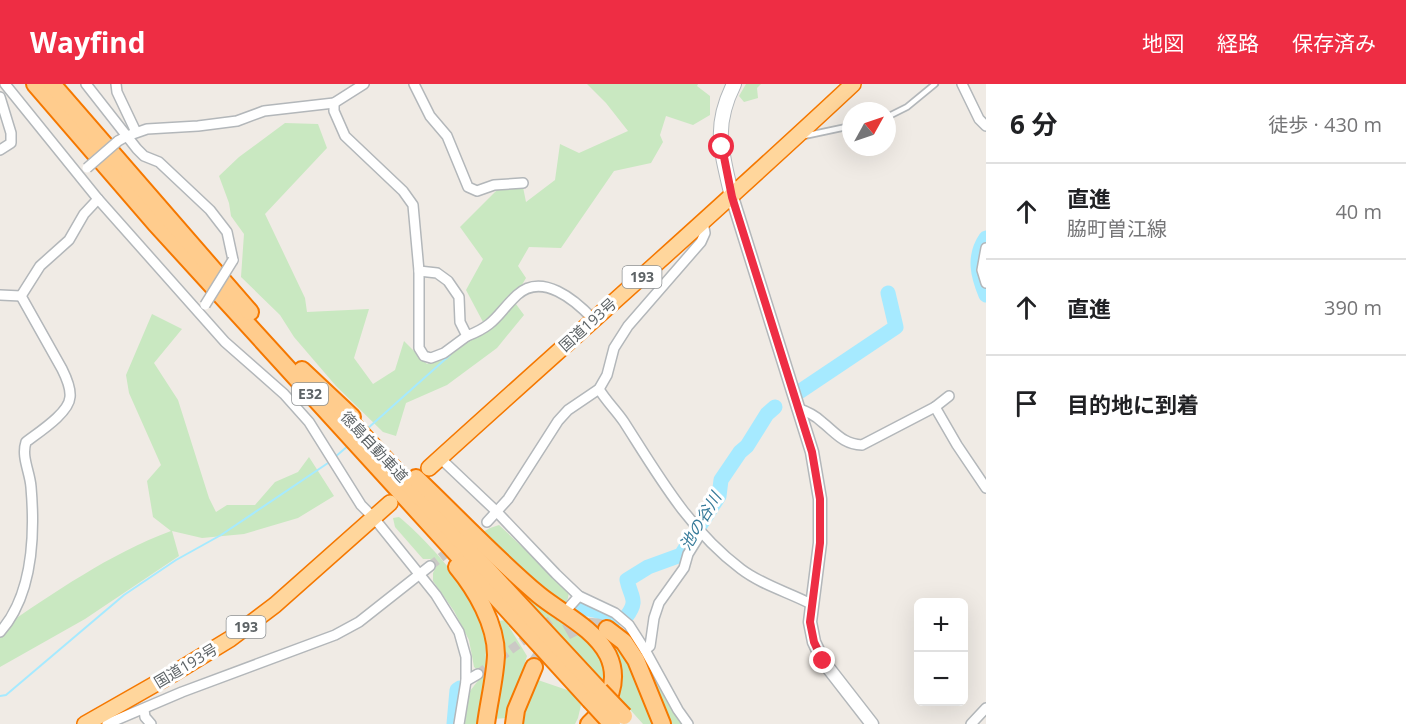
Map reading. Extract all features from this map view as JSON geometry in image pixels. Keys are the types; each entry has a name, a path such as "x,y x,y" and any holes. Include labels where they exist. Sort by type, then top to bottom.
{"highway":[{"name":"徳島自動車道","path":"35,84 155,223 359,449 622,721"},
{"name":"徳島自動車道","path":"52,84 164,215 595,695"},
{"name":"国道193号","path":"435,463 593,319 732,197 853,84"},
{"path":"302,370 513,572 596,639 607,654 613,671 612,689 607,705 589,724"},
{"path":"359,449 463,575 482,606 493,632 496,654 486,724"},
{"name":"国道193号","path":"97,723 230,639 275,605 390,503"},
{"path":"607,629 624,642 636,660 662,724"},
{"path":"514,724 516,710 534,667"}],"main road":[{"path":"732,197 722,147 720,122 725,101 734,84"}],"street":[{"path":"5,84 77,175 202,309 225,342 284,394 309,422 361,505 436,595 459,632 466,657 466,681 459,724"},
{"path":"86,84 144,156 159,162 210,210 227,232 233,260 202,309"},
{"path":"116,84 127,136"},
{"path":"77,175 127,136 237,121 264,111 334,103 364,84"},
{"path":"414,84 430,116 447,136 468,187 477,191 494,185 522,183"},
{"path":"962,84 979,119 986,126"},
{"path":"0,98 11,133 11,143 0,150"},
{"path":"334,103 334,111 345,136 403,191 413,206 419,271 419,348 424,356 431,358 444,353 467,336 483,330 501,315 518,294 530,287 542,285 554,288 593,319"},
{"path":"732,197 812,452 820,499 820,543 810,622 814,642 823,661 872,724"},
{"path":"21,296 40,266 69,240 84,214 98,199"},
{"path":"487,522 514,491 558,421 568,410 599,388 608,375 614,348 628,326 702,242 705,233 704,222"},
{"path":"986,248 982,270 986,283"},
{"path":"419,271 437,273 448,281 459,297 460,322 467,336"},
{"path":"0,295 21,296"},
{"path":"0,632 11,617 23,590 28,566 33,514 31,484 24,450 26,442 66,408 70,397 67,379 21,296"},
{"path":"599,388 618,413 670,496 699,531 740,569 811,604"},
{"path":"797,408 822,421 840,439 851,444 862,445 935,407 949,396"},
{"path":"935,407 986,488"},
{"path":"435,463 496,511 579,596 615,613 629,626 688,724"},
{"path":"645,650 650,646 654,618 659,603 684,568 699,531"},
{"path":"97,723 144,710 182,692 335,635 359,622 430,566"},
{"path":"570,606 579,596"},
{"path":"466,681 478,674"},
{"path":"971,724 986,708"},
{"path":"144,710 151,724"}],"lane":[{"path":"896,112 907,107 935,84"},
{"path":"800,134 805,136 842,128"}],"green space":[{"path":"587,84 698,84 697,86 710,96 710,115 693,125 666,116 660,135 663,142 651,163 614,171 561,248 529,247 518,266 526,278 513,300 524,315 497,348 447,385 406,403 396,436 383,432 336,386 294,337 280,315 241,277 244,234 231,216 229,203 219,176 239,157 285,123 318,124 327,148 265,214 305,298 307,312 369,309 354,358 373,384 395,370 404,341 427,364 461,346 483,322 466,290 483,259 460,227 504,183 523,187 526,202 555,180 560,144 579,153 628,131 606,103"},
{"path":"746,84 761,84 757,88 758,98 744,102 739,96"},
{"path":"152,314 182,329 154,363 178,400 209,498 216,512 227,505 255,505 275,482 298,472 309,457 334,496 298,518 244,534 202,538 172,531 179,556 85,619 0,667 0,629 61,588 104,563 171,531 153,517 147,481 161,465 129,393 126,375"},
{"path":"399,517 448,567 471,598 483,626 486,650 485,675 478,724 465,724 467,695 480,678 478,670 474,667 469,640 454,611 433,581 436,567 430,559 423,559 395,527 393,518"},
{"path":"499,525 569,591 565,604 522,570 483,532"},
{"path":"510,580 585,635 602,654 606,684"},
{"path":"505,620 527,656 508,718 492,719 494,622"},
{"path":"601,635 622,648 658,724 643,724 618,696 619,670"},
{"path":"646,660 670,707 684,724 672,724 666,715"},
{"path":"535,679 570,691 581,705 575,724 522,724"}],"waterway":[{"path":"986,238 978,259 981,281 986,295"},
{"name":"池の谷川","path":"799,392 896,327 888,293"},
{"path":"367,429 450,355"},
{"name":"池の谷川","path":"626,617 633,603 627,580 648,567 681,555 719,496 721,480 740,452 747,446 767,414 775,407"},
{"path":"335,457 349,445"},
{"path":"0,696 6,695 124,595 176,560 221,535 331,461"},
{"name":"池の谷川","path":"575,609 596,611 616,619"},
{"name":"池の谷川","path":"454,724 457,690 460,688"}],"tunnel":[{"path":"430,566 454,547"},
{"path":"478,674 563,611"},
{"path":"534,667 547,648 564,633 584,626 607,629"}],"route":[{"path":"722,147 732,197 812,452 820,499 820,543 810,622 814,642 823,661"}]}
